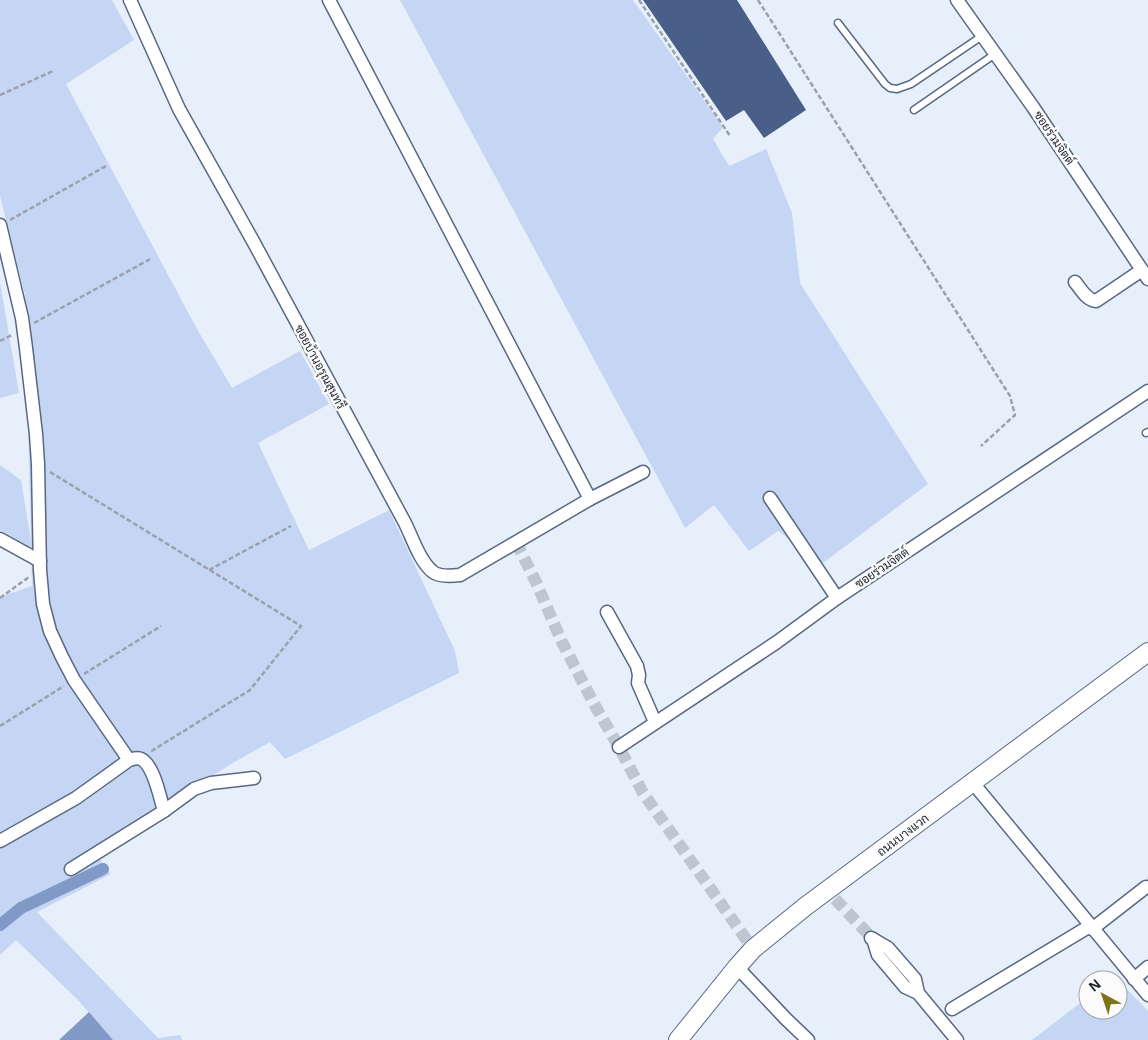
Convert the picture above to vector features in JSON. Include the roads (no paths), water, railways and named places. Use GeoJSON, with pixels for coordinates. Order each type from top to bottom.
{"type":"FeatureCollection","features":[{"type":"Feature","properties":{"kind":"main road","name":"ถนนบางแวก"},"geometry":{"type":"LineString","coordinates":[[678,1040],[753,949],[806,906],[831,895],[973,783],[1148,652]]}},
{"type":"Feature","properties":{"kind":"street","name":"ซอยบ้านอรุณสุนทรี"},"geometry":{"type":"LineString","coordinates":[[130,0],[179,109],[253,241],[423,561],[434,573],[449,576],[460,575],[590,499],[644,472]]}},
{"type":"Feature","properties":{"kind":"street"},"geometry":{"type":"LineString","coordinates":[[329,0],[590,499]]}},
{"type":"Feature","properties":{"kind":"street","name":"ซอยร่วมจิตต์"},"geometry":{"type":"LineString","coordinates":[[957,0],[1033,107],[1145,274]]}},
{"type":"Feature","properties":{"kind":"street"},"geometry":{"type":"LineString","coordinates":[[0,225],[23,329],[36,434],[40,565],[43,604],[50,631],[76,682],[134,759],[146,762],[152,771],[164,811]]}},
{"type":"Feature","properties":{"kind":"street"},"geometry":{"type":"LineString","coordinates":[[1075,282],[1087,297],[1096,302],[1145,274]]}},
{"type":"Feature","properties":{"kind":"street","name":"ซอยร่วมจิตต์"},"geometry":{"type":"LineString","coordinates":[[619,747],[777,642],[837,598],[1148,391]]}},
{"type":"Feature","properties":{"kind":"street"},"geometry":{"type":"LineString","coordinates":[[770,498],[837,598]]}},
{"type":"Feature","properties":{"kind":"street"},"geometry":{"type":"LineString","coordinates":[[0,539],[40,565]]}},
{"type":"Feature","properties":{"kind":"street"},"geometry":{"type":"LineString","coordinates":[[607,612],[637,666],[638,683],[655,722]]}},
{"type":"Feature","properties":{"kind":"street"},"geometry":{"type":"LineString","coordinates":[[0,841],[76,798],[134,759]]}},
{"type":"Feature","properties":{"kind":"street"},"geometry":{"type":"LineString","coordinates":[[71,869],[164,811],[194,789],[211,783],[254,778]]}},
{"type":"Feature","properties":{"kind":"street"},"geometry":{"type":"LineString","coordinates":[[973,783],[1148,995]]}},
{"type":"Feature","properties":{"kind":"street"},"geometry":{"type":"LineString","coordinates":[[952,1009],[1091,928],[1146,887]]}},
{"type":"Feature","properties":{"kind":"street"},"geometry":{"type":"LineString","coordinates":[[872,938],[878,955],[905,987],[918,993],[956,1040]]}},
{"type":"Feature","properties":{"kind":"street"},"geometry":{"type":"LineString","coordinates":[[737,967],[808,1040]]}},
{"type":"Feature","properties":{"kind":"street"},"geometry":{"type":"LineString","coordinates":[[1134,979],[1148,967]]}},
{"type":"Feature","properties":{"kind":"lane"},"geometry":{"type":"LineString","coordinates":[[838,23],[885,84],[890,88],[897,89],[912,84],[982,36]]}},
{"type":"Feature","properties":{"kind":"lane"},"geometry":{"type":"LineString","coordinates":[[914,110],[995,54]]}},
{"type":"Feature","properties":{"kind":"waterway"},"geometry":{"type":"LineString","coordinates":[[0,925],[21,908],[103,869]]}},
{"type":"Feature","properties":{"kind":"tunnel"},"geometry":{"type":"LineString","coordinates":[[516,542],[562,642],[643,793],[753,949]]}},
{"type":"Feature","properties":{"kind":"tunnel"},"geometry":{"type":"LineString","coordinates":[[835,899],[871,937]]}}]}
